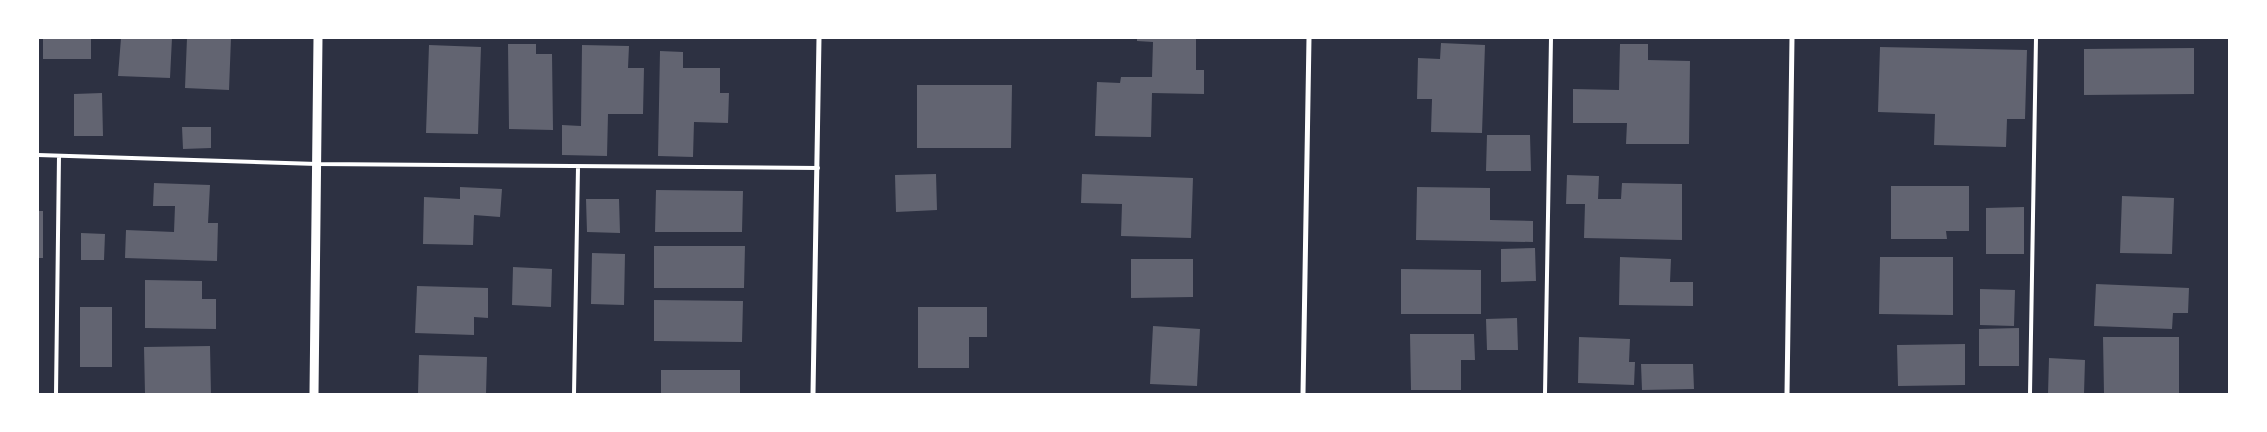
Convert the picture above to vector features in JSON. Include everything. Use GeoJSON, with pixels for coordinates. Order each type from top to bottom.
{"type":"FeatureCollection","features":[{"type":"Feature","properties":{"kind":"street"},"geometry":{"type":"LineString","coordinates":[[314,394],[318,38]]}},
{"type":"Feature","properties":{"kind":"street"},"geometry":{"type":"LineString","coordinates":[[814,394],[819,38]]}},
{"type":"Feature","properties":{"kind":"street"},"geometry":{"type":"LineString","coordinates":[[1303,394],[1309,38]]}},
{"type":"Feature","properties":{"kind":"street"},"geometry":{"type":"LineString","coordinates":[[1787,394],[1792,38]]}},
{"type":"Feature","properties":{"kind":"lane"},"geometry":{"type":"LineString","coordinates":[[1545,394],[1551,38]]}},
{"type":"Feature","properties":{"kind":"lane"},"geometry":{"type":"LineString","coordinates":[[2030,394],[2036,38]]}},
{"type":"Feature","properties":{"kind":"lane"},"geometry":{"type":"LineString","coordinates":[[38,155],[317,164],[818,168]]}},
{"type":"Feature","properties":{"kind":"lane"},"geometry":{"type":"LineString","coordinates":[[56,394],[59,156]]}},
{"type":"Feature","properties":{"kind":"lane"},"geometry":{"type":"LineString","coordinates":[[574,394],[578,167]]}},
{"type":"Feature","properties":{"kind":"building"},"geometry":{"type":"Polygon","coordinates":[[[43,38],[91,38],[91,59],[43,59],[43,38]]]}},
{"type":"Feature","properties":{"kind":"building"},"geometry":{"type":"Polygon","coordinates":[[[121,38],[172,38],[170,78],[118,76],[121,38]]]}},
{"type":"Feature","properties":{"kind":"building"},"geometry":{"type":"Polygon","coordinates":[[[187,38],[231,38],[229,90],[185,88],[187,38]]]}},
{"type":"Feature","properties":{"kind":"building"},"geometry":{"type":"Polygon","coordinates":[[[1137,38],[1196,38],[1196,70],[1204,70],[1204,94],[1152,93],[1151,137],[1095,136],[1097,82],[1120,83],[1121,77],[1152,77],[1153,42],[1137,41],[1137,38]]]}},
{"type":"Feature","properties":{"kind":"building"},"geometry":{"type":"Polygon","coordinates":[[[1441,43],[1485,45],[1482,133],[1431,132],[1432,99],[1417,99],[1418,58],[1440,59],[1441,43]]]}},
{"type":"Feature","properties":{"kind":"building"},"geometry":{"type":"Polygon","coordinates":[[[508,44],[536,44],[536,54],[552,54],[553,130],[509,129],[508,44]]]}},
{"type":"Feature","properties":{"kind":"building"},"geometry":{"type":"Polygon","coordinates":[[[1620,44],[1648,44],[1648,60],[1690,61],[1689,144],[1626,144],[1627,123],[1573,123],[1573,89],[1619,90],[1620,44]]]}},
{"type":"Feature","properties":{"kind":"building"},"geometry":{"type":"Polygon","coordinates":[[[429,45],[481,47],[478,134],[426,133],[429,45]]]}},
{"type":"Feature","properties":{"kind":"building"},"geometry":{"type":"Polygon","coordinates":[[[582,45],[629,46],[628,68],[644,68],[643,114],[608,114],[607,156],[562,155],[562,125],[581,126],[582,45]]]}},
{"type":"Feature","properties":{"kind":"building"},"geometry":{"type":"Polygon","coordinates":[[[1880,47],[2027,50],[2025,119],[2007,119],[2006,147],[1934,145],[1935,114],[1878,112],[1880,47]]]}},
{"type":"Feature","properties":{"kind":"building"},"geometry":{"type":"Polygon","coordinates":[[[2194,48],[2194,94],[2084,95],[2084,49],[2194,48]]]}},
{"type":"Feature","properties":{"kind":"building"},"geometry":{"type":"Polygon","coordinates":[[[660,51],[683,52],[683,68],[720,68],[720,93],[729,93],[728,123],[694,122],[693,157],[658,156],[660,51]]]}},
{"type":"Feature","properties":{"kind":"building"},"geometry":{"type":"Polygon","coordinates":[[[917,85],[1012,85],[1011,148],[917,148],[917,85]]]}},
{"type":"Feature","properties":{"kind":"building"},"geometry":{"type":"Polygon","coordinates":[[[102,93],[103,136],[74,136],[74,94],[102,93]]]}},
{"type":"Feature","properties":{"kind":"building"},"geometry":{"type":"Polygon","coordinates":[[[182,127],[211,127],[211,148],[183,149],[182,127]]]}},
{"type":"Feature","properties":{"kind":"building"},"geometry":{"type":"Polygon","coordinates":[[[1487,135],[1530,135],[1531,171],[1486,171],[1487,135]]]}},
{"type":"Feature","properties":{"kind":"building"},"geometry":{"type":"Polygon","coordinates":[[[936,174],[937,210],[896,212],[895,175],[936,174]]]}},
{"type":"Feature","properties":{"kind":"building"},"geometry":{"type":"Polygon","coordinates":[[[1082,174],[1193,178],[1191,238],[1121,236],[1122,204],[1081,203],[1082,174]]]}},
{"type":"Feature","properties":{"kind":"building"},"geometry":{"type":"Polygon","coordinates":[[[1567,175],[1599,176],[1598,199],[1621,199],[1622,183],[1682,184],[1682,240],[1584,238],[1585,204],[1566,204],[1567,175]]]}},
{"type":"Feature","properties":{"kind":"building"},"geometry":{"type":"Polygon","coordinates":[[[154,183],[210,185],[208,223],[218,223],[217,261],[125,258],[126,230],[174,232],[175,206],[153,206],[154,183]]]}},
{"type":"Feature","properties":{"kind":"building"},"geometry":{"type":"Polygon","coordinates":[[[1891,186],[1969,186],[1969,231],[1946,231],[1947,239],[1891,239],[1891,186]]]}},
{"type":"Feature","properties":{"kind":"building"},"geometry":{"type":"Polygon","coordinates":[[[460,187],[502,189],[500,217],[474,215],[473,245],[423,244],[424,197],[460,199],[460,187]]]}},
{"type":"Feature","properties":{"kind":"building"},"geometry":{"type":"Polygon","coordinates":[[[1417,187],[1490,188],[1490,220],[1533,221],[1533,242],[1416,240],[1417,187]]]}},
{"type":"Feature","properties":{"kind":"building"},"geometry":{"type":"Polygon","coordinates":[[[656,190],[743,191],[742,232],[655,232],[656,190]]]}},
{"type":"Feature","properties":{"kind":"building"},"geometry":{"type":"Polygon","coordinates":[[[2122,196],[2174,198],[2172,254],[2120,253],[2122,196]]]}},
{"type":"Feature","properties":{"kind":"building"},"geometry":{"type":"Polygon","coordinates":[[[586,199],[619,199],[620,233],[587,232],[586,199]]]}},
{"type":"Feature","properties":{"kind":"building"},"geometry":{"type":"Polygon","coordinates":[[[2024,207],[2024,254],[1986,254],[1986,208],[2024,207]]]}},
{"type":"Feature","properties":{"kind":"building"},"geometry":{"type":"Polygon","coordinates":[[[38,211],[43,211],[43,258],[38,258],[38,211]]]}},
{"type":"Feature","properties":{"kind":"building"},"geometry":{"type":"Polygon","coordinates":[[[81,233],[105,234],[104,260],[81,260],[81,233]]]}},
{"type":"Feature","properties":{"kind":"building"},"geometry":{"type":"Polygon","coordinates":[[[654,246],[745,246],[744,288],[654,288],[654,246]]]}},
{"type":"Feature","properties":{"kind":"building"},"geometry":{"type":"Polygon","coordinates":[[[1535,248],[1536,281],[1501,282],[1501,249],[1535,248]]]}},
{"type":"Feature","properties":{"kind":"building"},"geometry":{"type":"Polygon","coordinates":[[[592,253],[625,254],[624,305],[591,304],[592,253]]]}},
{"type":"Feature","properties":{"kind":"building"},"geometry":{"type":"Polygon","coordinates":[[[1620,257],[1671,259],[1670,282],[1693,282],[1693,306],[1619,305],[1620,257]]]}},
{"type":"Feature","properties":{"kind":"building"},"geometry":{"type":"Polygon","coordinates":[[[1880,257],[1953,257],[1953,315],[1879,314],[1880,257]]]}},
{"type":"Feature","properties":{"kind":"building"},"geometry":{"type":"Polygon","coordinates":[[[1131,259],[1193,259],[1193,297],[1131,298],[1131,259]]]}},
{"type":"Feature","properties":{"kind":"building"},"geometry":{"type":"Polygon","coordinates":[[[513,267],[552,269],[551,307],[512,305],[513,267]]]}},
{"type":"Feature","properties":{"kind":"building"},"geometry":{"type":"Polygon","coordinates":[[[1401,269],[1481,270],[1481,314],[1401,314],[1401,269]]]}},
{"type":"Feature","properties":{"kind":"building"},"geometry":{"type":"Polygon","coordinates":[[[145,280],[202,281],[202,299],[216,299],[216,329],[145,328],[145,280]]]}},
{"type":"Feature","properties":{"kind":"building"},"geometry":{"type":"Polygon","coordinates":[[[2096,284],[2189,288],[2188,313],[2173,313],[2172,329],[2094,326],[2096,284]]]}},
{"type":"Feature","properties":{"kind":"building"},"geometry":{"type":"Polygon","coordinates":[[[417,286],[488,288],[488,318],[474,317],[474,335],[415,333],[417,286]]]}},
{"type":"Feature","properties":{"kind":"building"},"geometry":{"type":"Polygon","coordinates":[[[1980,289],[2015,290],[2014,326],[1980,325],[1980,289]]]}},
{"type":"Feature","properties":{"kind":"building"},"geometry":{"type":"Polygon","coordinates":[[[654,300],[743,301],[742,342],[654,341],[654,300]]]}},
{"type":"Feature","properties":{"kind":"building"},"geometry":{"type":"Polygon","coordinates":[[[80,307],[112,307],[112,367],[80,367],[80,307]]]}},
{"type":"Feature","properties":{"kind":"building"},"geometry":{"type":"Polygon","coordinates":[[[918,307],[987,307],[987,337],[969,337],[969,368],[918,368],[918,307]]]}},
{"type":"Feature","properties":{"kind":"building"},"geometry":{"type":"Polygon","coordinates":[[[1517,318],[1518,350],[1487,350],[1486,319],[1517,318]]]}},
{"type":"Feature","properties":{"kind":"building"},"geometry":{"type":"Polygon","coordinates":[[[1153,326],[1200,329],[1197,386],[1150,384],[1153,326]]]}},
{"type":"Feature","properties":{"kind":"building"},"geometry":{"type":"Polygon","coordinates":[[[2019,328],[2019,366],[1979,366],[1979,329],[2019,328]]]}},
{"type":"Feature","properties":{"kind":"building"},"geometry":{"type":"Polygon","coordinates":[[[1410,334],[1474,334],[1475,360],[1461,360],[1461,390],[1411,390],[1410,334]]]}},
{"type":"Feature","properties":{"kind":"building"},"geometry":{"type":"Polygon","coordinates":[[[1579,337],[1630,339],[1629,362],[1635,362],[1634,385],[1578,383],[1579,337]]]}},
{"type":"Feature","properties":{"kind":"building"},"geometry":{"type":"Polygon","coordinates":[[[2103,337],[2179,337],[2179,394],[2104,394],[2103,337]]]}},
{"type":"Feature","properties":{"kind":"building"},"geometry":{"type":"Polygon","coordinates":[[[1965,344],[1965,385],[1898,386],[1897,345],[1965,344]]]}},
{"type":"Feature","properties":{"kind":"building"},"geometry":{"type":"Polygon","coordinates":[[[210,346],[211,394],[145,394],[144,347],[210,346]]]}},
{"type":"Feature","properties":{"kind":"building"},"geometry":{"type":"Polygon","coordinates":[[[419,355],[487,357],[486,394],[418,394],[419,355]]]}},
{"type":"Feature","properties":{"kind":"building"},"geometry":{"type":"Polygon","coordinates":[[[2049,358],[2085,360],[2084,394],[2048,394],[2049,358]]]}},
{"type":"Feature","properties":{"kind":"building"},"geometry":{"type":"Polygon","coordinates":[[[1641,364],[1693,364],[1694,389],[1642,390],[1641,364]]]}},
{"type":"Feature","properties":{"kind":"building"},"geometry":{"type":"Polygon","coordinates":[[[661,370],[740,370],[740,394],[661,394],[661,370]]]}}]}
